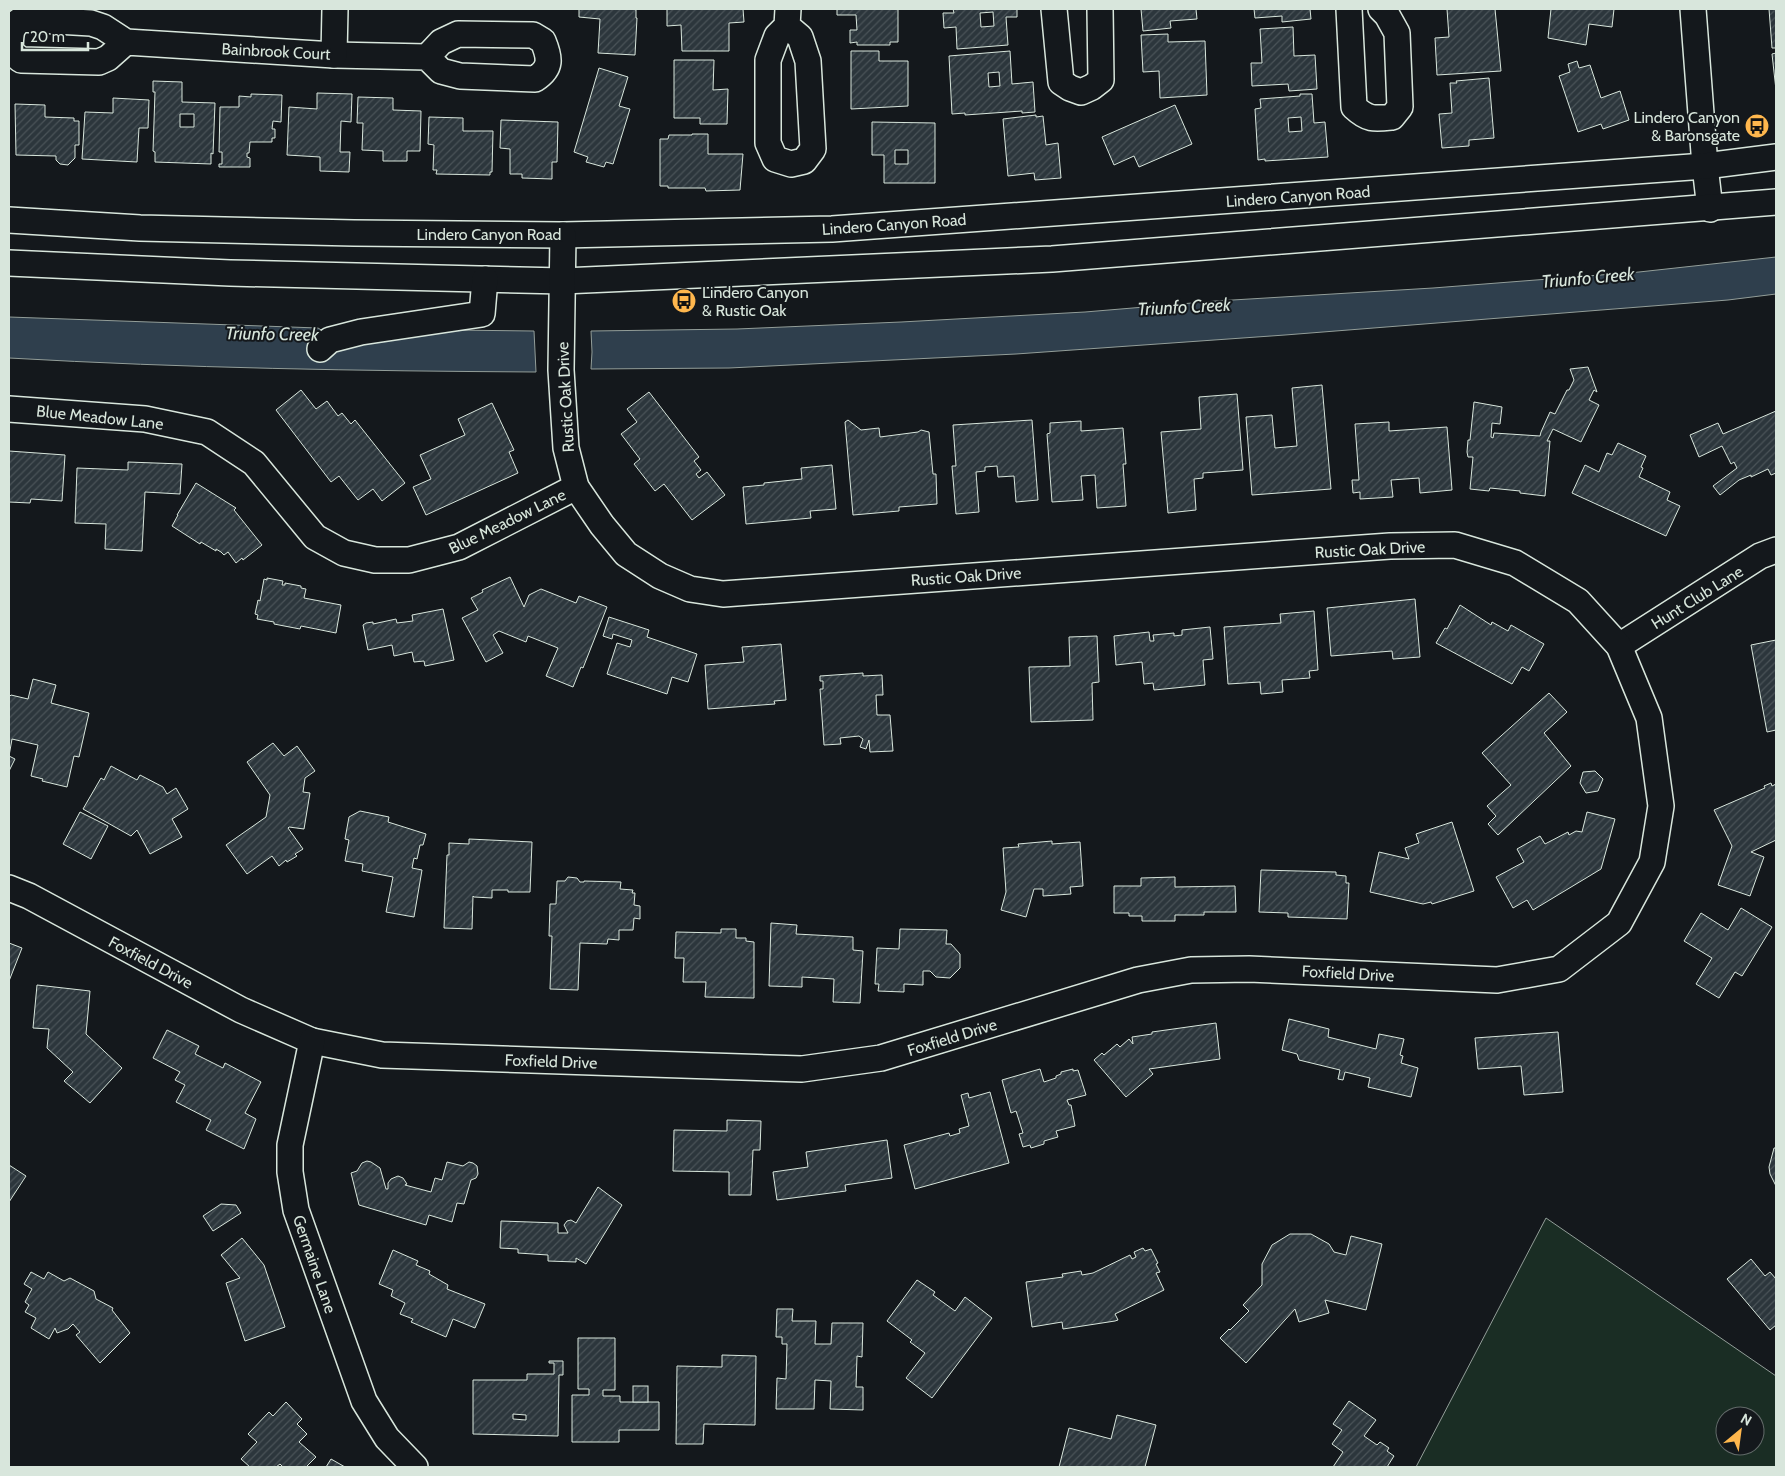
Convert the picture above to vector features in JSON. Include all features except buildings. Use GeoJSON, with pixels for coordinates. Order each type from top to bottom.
{"type":"FeatureCollection","features":[{"type":"Feature","properties":{"kind":"street"},"geometry":{"type":"LineString","coordinates":[[334,54],[335,9]]}},
{"type":"Feature","properties":{"kind":"street"},"geometry":{"type":"LineString","coordinates":[[1054,9],[1062,82],[1070,88],[1081,92],[1101,80],[1100,9]]}},
{"type":"Feature","properties":{"kind":"street"},"geometry":{"type":"LineString","coordinates":[[1349,9],[1354,107],[1365,117],[1379,119],[1392,117],[1400,107],[1397,33],[1387,14],[1381,9]]}},
{"type":"Feature","properties":{"kind":"street"},"geometry":{"type":"LineString","coordinates":[[1693,9],[1710,209]]}},
{"type":"Feature","properties":{"kind":"street"},"geometry":{"type":"LineString","coordinates":[[787,17],[800,38],[808,61],[813,149],[804,161],[791,164],[774,159],[768,143],[768,60],[787,17]]}},
{"type":"Feature","properties":{"kind":"street","name":"Bainbrook Court"},"geometry":{"type":"LineString","coordinates":[[126,42],[334,54],[427,57]]}},
{"type":"Feature","properties":{"kind":"street","name":"Lindero Canyon Road"},"geometry":{"type":"LineString","coordinates":[[9,220],[140,228],[354,233],[563,235],[832,228],[1705,166],[1776,158]]}},
{"type":"Feature","properties":{"kind":"street"},"geometry":{"type":"LineString","coordinates":[[9,263],[230,273],[563,281],[1052,259],[1710,209],[1776,202]]}},
{"type":"Feature","properties":{"kind":"street","name":"Rustic Oak Drive"},"geometry":{"type":"LineString","coordinates":[[563,235],[561,370],[566,448],[576,487],[602,525],[626,554],[660,576],[690,589],[724,594],[1390,546],[1455,544],[1515,563],[1578,601],[1619,646]]}},
{"type":"Feature","properties":{"kind":"street"},"geometry":{"type":"LineString","coordinates":[[320,349],[330,340],[362,332],[482,314],[485,279]]}},
{"type":"Feature","properties":{"kind":"street","name":"Blue Meadow Lane"},"geometry":{"type":"LineString","coordinates":[[9,409],[145,418],[207,432],[254,464],[314,537],[344,553],[375,560],[409,560],[459,547],[576,487]]}},
{"type":"Feature","properties":{"kind":"street","name":"Hunt Club Lane"},"geometry":{"type":"LineString","coordinates":[[1619,646],[1760,556],[1776,550]]}},
{"type":"Feature","properties":{"kind":"street","name":"Foxfield Drive"},"geometry":{"type":"LineString","coordinates":[[9,888],[29,896],[241,1010],[312,1041],[382,1055],[802,1069],[881,1058],[1138,980],[1191,970],[1248,969],[1497,980],[1560,969],[1619,923],[1652,862],[1661,806],[1649,718],[1619,646]]}},
{"type":"Feature","properties":{"kind":"street","name":"Germaine Lane"},"geometry":{"type":"LineString","coordinates":[[312,1041],[290,1145],[290,1172],[296,1210],[364,1401],[387,1438],[415,1467]]}},
{"type":"Feature","properties":{"kind":"green space"},"geometry":{"type":"Polygon","coordinates":[[[1546,1218],[1776,1376],[1776,1467],[1416,1467],[1546,1218]]]}},
{"type":"Feature","properties":{"kind":"water","name":"Triunfo Creek"},"geometry":{"type":"Polygon","coordinates":[[[1776,257],[1776,294],[1728,300],[1016,354],[729,368],[591,369],[591,331],[737,329],[1085,312],[1216,301],[1433,288],[1639,272],[1776,257]]]}},
{"type":"Feature","properties":{"kind":"water","name":"Triunfo Creek"},"geometry":{"type":"Polygon","coordinates":[[[9,317],[318,328],[328,334],[451,330],[534,331],[536,372],[272,368],[9,358],[9,317]]]}},
{"type":"Feature","properties":{"kind":"place","name":"Lindero Canyon & Baronsgate"},"geometry":{"type":"Point","coordinates":[1757,126]}},
{"type":"Feature","properties":{"kind":"place","name":"Lindero Canyon & Rustic Oak"},"geometry":{"type":"Point","coordinates":[684,301]}}]}
